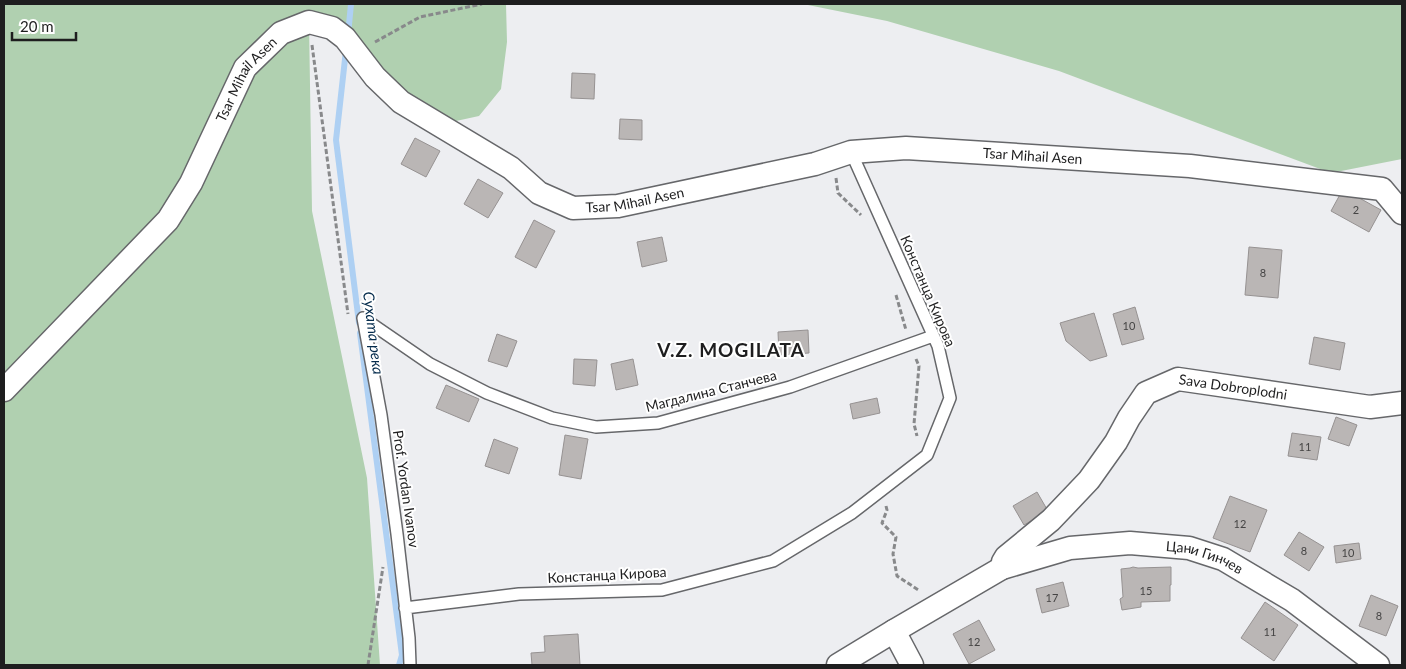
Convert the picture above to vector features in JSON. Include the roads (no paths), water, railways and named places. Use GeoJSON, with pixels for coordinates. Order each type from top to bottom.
{"type":"FeatureCollection","features":[{"type":"Feature","properties":{"kind":"street","name":"Tsar Mihail Asen"},"geometry":{"type":"LineString","coordinates":[[4,390],[168,220],[190,184],[245,68],[280,33],[309,22],[332,28],[351,46],[375,77],[401,102],[512,168],[539,193],[573,208],[618,206],[815,164],[842,155],[906,148],[1190,166],[1382,188],[1402,213]]}},
{"type":"Feature","properties":{"kind":"street","name":"Sava Dobroplodni"},"geometry":{"type":"LineString","coordinates":[[1002,568],[1006,557],[1051,520],[1089,480],[1116,442],[1146,393],[1178,379],[1370,407],[1402,403]]}},
{"type":"Feature","properties":{"kind":"street","name":"Цани Гинчев"},"geometry":{"type":"LineString","coordinates":[[1002,568],[1070,548],[1130,543],[1189,548],[1223,559],[1292,600],[1378,665]]}},
{"type":"Feature","properties":{"kind":"street"},"geometry":{"type":"LineString","coordinates":[[838,665],[1002,568]]}},
{"type":"Feature","properties":{"kind":"street"},"geometry":{"type":"LineString","coordinates":[[894,631],[912,665]]}},
{"type":"Feature","properties":{"kind":"lane","name":"Констанца Кирова"},"geometry":{"type":"LineString","coordinates":[[406,608],[520,594],[662,590],[773,561],[852,513],[927,455],[950,398],[938,346],[842,155]]}},
{"type":"Feature","properties":{"kind":"lane","name":"Магдалина Станчева"},"geometry":{"type":"LineString","coordinates":[[363,318],[430,364],[488,393],[552,418],[596,427],[658,423],[790,387],[933,336]]}},
{"type":"Feature","properties":{"kind":"lane","name":"Prof. Yordan Ivanov"},"geometry":{"type":"LineString","coordinates":[[363,318],[381,415],[398,534],[410,665]]}},
{"type":"Feature","properties":{"kind":"waterway","name":"Сухата река"},"geometry":{"type":"LineString","coordinates":[[348,35],[351,4]]}},
{"type":"Feature","properties":{"kind":"waterway","name":"Сухата река"},"geometry":{"type":"LineString","coordinates":[[346,50],[336,140],[359,323]]}},
{"type":"Feature","properties":{"kind":"waterway","name":"Сухата река"},"geometry":{"type":"LineString","coordinates":[[360,333],[402,655],[399,665]]}},
{"type":"Feature","properties":{"kind":"district","name":"V.Z. MOGILATA"},"geometry":{"type":"Point","coordinates":[731,350]}}]}
